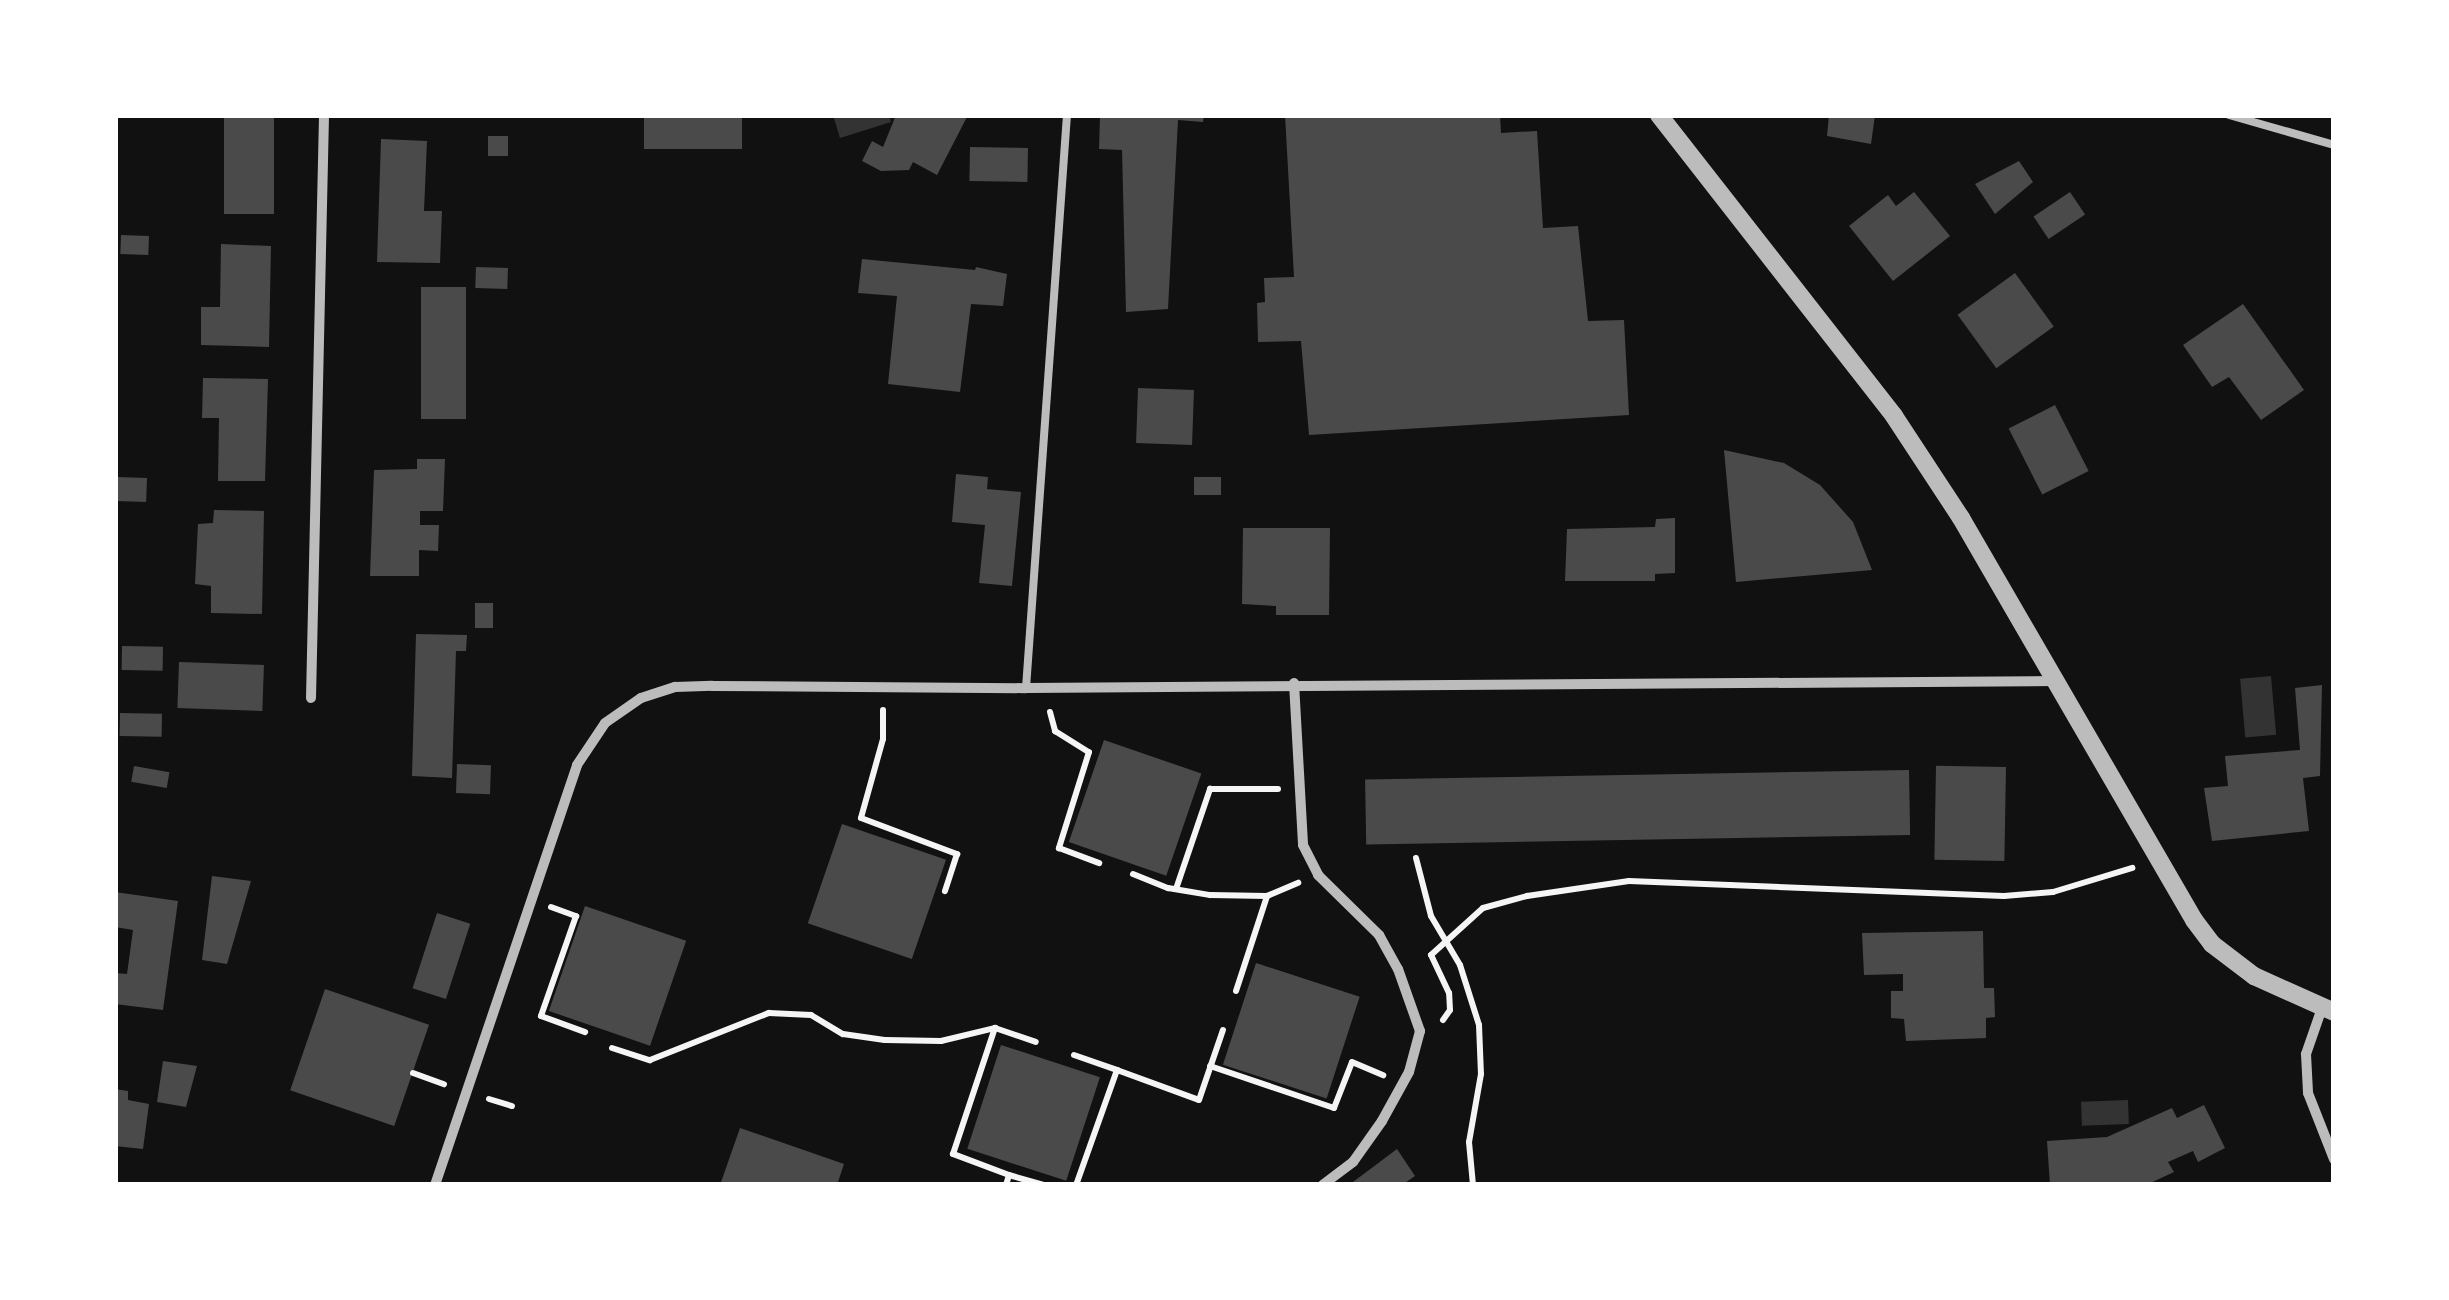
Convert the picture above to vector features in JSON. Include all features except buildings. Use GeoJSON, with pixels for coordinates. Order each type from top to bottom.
{"type":"FeatureCollection","features":[{"type":"Feature","properties":{"kind":"street"},"geometry":{"type":"LineString","coordinates":[[312,698],[324,115]]}},
{"type":"Feature","properties":{"kind":"street"},"geometry":{"type":"LineString","coordinates":[[1659,115],[1894,416],[1961,518],[2158,859],[2212,944],[2254,976],[2328,1010],[2306,1054],[2308,1093],[2334,1159]]}},
{"type":"Feature","properties":{"kind":"street"},"geometry":{"type":"LineString","coordinates":[[435,1185],[577,765],[604,724],[641,698],[676,687],[2056,680]]}},
{"type":"Feature","properties":{"kind":"street"},"geometry":{"type":"LineString","coordinates":[[1294,683],[1303,846],[1318,875],[1379,935],[1398,969],[1420,1030],[1402,1083],[1353,1162],[1323,1185]]}},
{"type":"Feature","properties":{"kind":"lane"},"geometry":{"type":"LineString","coordinates":[[1026,688],[1068,115]]}},
{"type":"Feature","properties":{"kind":"lane"},"geometry":{"type":"LineString","coordinates":[[2229,115],[2334,146]]}},
{"type":"Feature","properties":{"kind":"path"},"geometry":{"type":"LineString","coordinates":[[884,688],[883,739],[861,818],[958,854],[945,892]]}},
{"type":"Feature","properties":{"kind":"path"},"geometry":{"type":"LineString","coordinates":[[1048,688],[1056,732],[1089,752],[1059,848],[1100,863]]}},
{"type":"Feature","properties":{"kind":"path"},"geometry":{"type":"LineString","coordinates":[[1176,889],[1210,789],[1300,788]]}},
{"type":"Feature","properties":{"kind":"path"},"geometry":{"type":"LineString","coordinates":[[1416,858],[1423,893],[1460,965],[1479,1025],[1481,1074],[1469,1142],[1473,1185]]}},
{"type":"Feature","properties":{"kind":"path"},"geometry":{"type":"LineString","coordinates":[[1420,1030],[1438,1026],[1450,1010],[1450,993],[1431,954],[1483,908],[1629,881],[2004,896],[2053,892],[2158,859]]}},
{"type":"Feature","properties":{"kind":"path"},"geometry":{"type":"LineString","coordinates":[[1132,874],[1176,889],[1268,896],[1318,875]]}},
{"type":"Feature","properties":{"kind":"path"},"geometry":{"type":"LineString","coordinates":[[1236,991],[1268,896]]}},
{"type":"Feature","properties":{"kind":"path"},"geometry":{"type":"LineString","coordinates":[[532,900],[576,916],[540,1016],[584,1032]]}},
{"type":"Feature","properties":{"kind":"path"},"geometry":{"type":"LineString","coordinates":[[612,1048],[650,1060],[768,1012],[810,1015],[843,1034],[886,1040],[941,1041],[995,1028],[1036,1042]]}},
{"type":"Feature","properties":{"kind":"path"},"geometry":{"type":"LineString","coordinates":[[995,1028],[953,1154],[1043,1185]]}},
{"type":"Feature","properties":{"kind":"path"},"geometry":{"type":"LineString","coordinates":[[1074,1054],[1198,1100],[1222,1030]]}},
{"type":"Feature","properties":{"kind":"path"},"geometry":{"type":"LineString","coordinates":[[1210,1066],[1334,1108],[1352,1062],[1402,1083]]}},
{"type":"Feature","properties":{"kind":"path"},"geometry":{"type":"LineString","coordinates":[[1076,1185],[1117,1070]]}},
{"type":"Feature","properties":{"kind":"path"},"geometry":{"type":"LineString","coordinates":[[1006,1185],[1009,1175]]}},
{"type":"Feature","properties":{"kind":"shaded area"},"geometry":{"type":"Polygon","coordinates":[[[833,115],[889,115],[891,122],[840,138],[833,115]]]}},
{"type":"Feature","properties":{"kind":"shaded area"},"geometry":{"type":"Polygon","coordinates":[[[2271,676],[2276,735],[2245,737],[2240,679],[2271,676]]]}},
{"type":"Feature","properties":{"kind":"shaded area"},"geometry":{"type":"Polygon","coordinates":[[[2128,1100],[2129,1124],[2082,1126],[2081,1102],[2128,1100]]]}}]}
